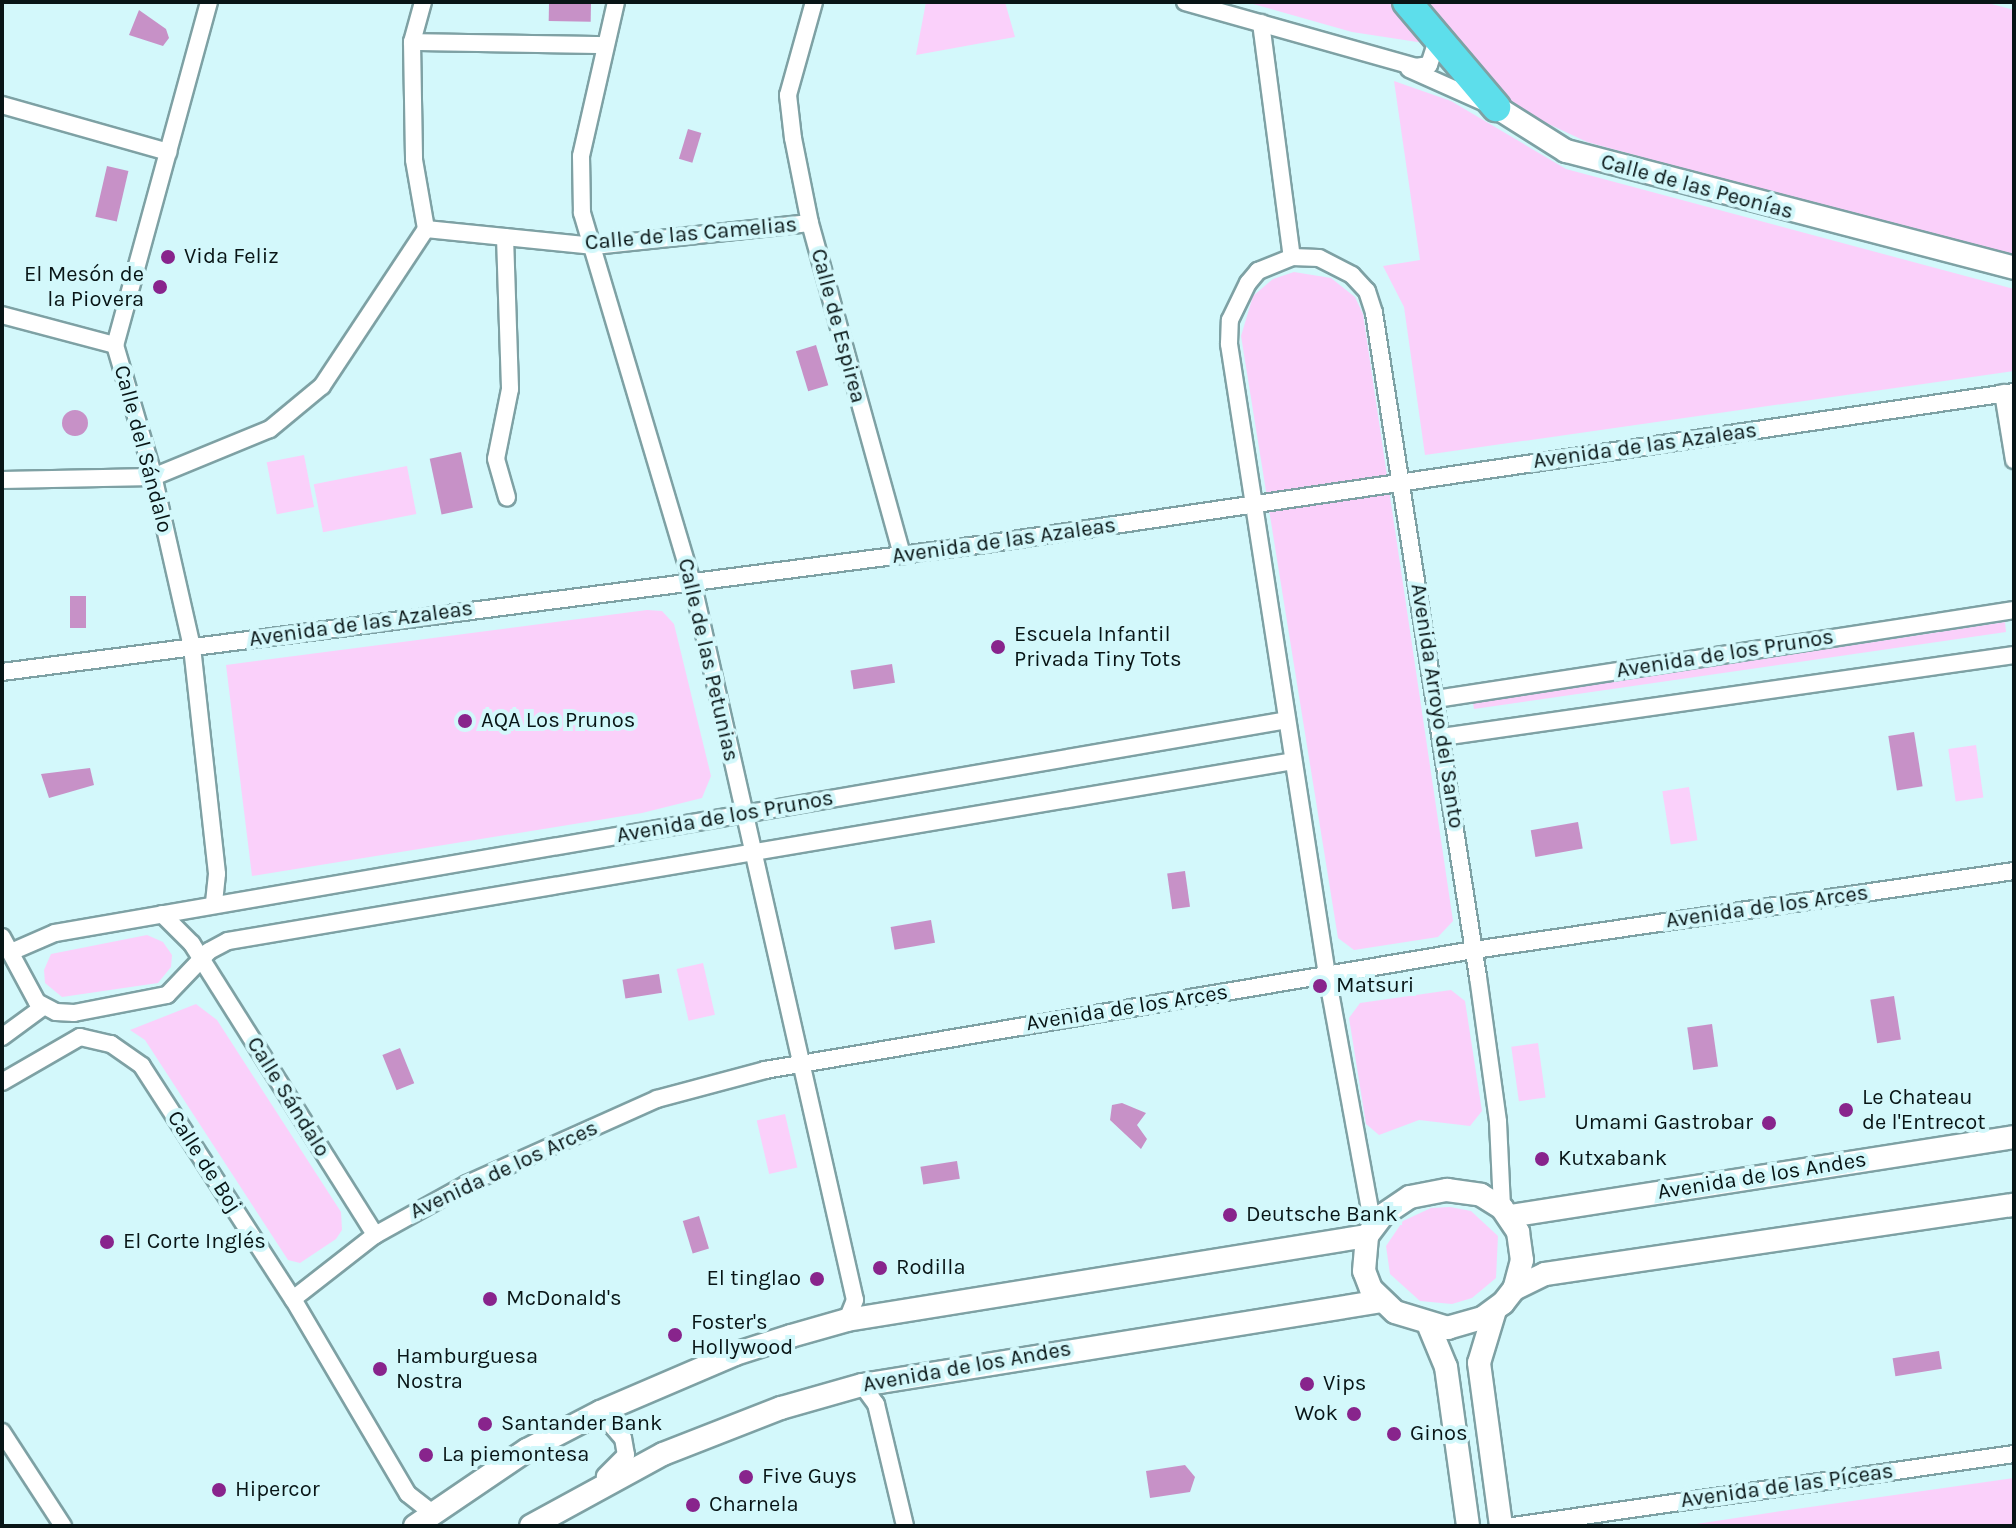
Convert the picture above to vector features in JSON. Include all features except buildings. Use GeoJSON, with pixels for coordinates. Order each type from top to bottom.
{"type":"FeatureCollection","features":[{"type":"Feature","properties":{"kind":"highway"},"geometry":{"type":"LineString","coordinates":[[1407,2],[1496,107]]}},
{"type":"Feature","properties":{"kind":"main road","name":"Calle de las Peonías"},"geometry":{"type":"LineString","coordinates":[[1496,107],[1566,151],[2014,268]]}},
{"type":"Feature","properties":{"kind":"main road","name":"Avenida de los Andes"},"geometry":{"type":"LineString","coordinates":[[1506,1212],[2014,1137]]}},
{"type":"Feature","properties":{"kind":"main road"},"geometry":{"type":"LineString","coordinates":[[423,1519],[527,1450],[600,1412],[735,1354],[847,1320],[1370,1231],[1396,1205],[1421,1193],[1466,1191],[1506,1212],[1521,1252],[1514,1289]]}},
{"type":"Feature","properties":{"kind":"main road"},"geometry":{"type":"LineString","coordinates":[[1501,1526],[1479,1363],[1485,1331],[1495,1310],[1514,1289],[1545,1274],[2014,1205]]}},
{"type":"Feature","properties":{"kind":"main road"},"geometry":{"type":"LineString","coordinates":[[1370,1231],[1364,1271],[1382,1301],[1429,1326],[1463,1325],[1495,1310]]}},
{"type":"Feature","properties":{"kind":"main road","name":"Avenida de los Andes"},"geometry":{"type":"LineString","coordinates":[[531,1526],[572,1500],[707,1436],[862,1385],[1382,1301]]}},
{"type":"Feature","properties":{"kind":"main road"},"geometry":{"type":"LineString","coordinates":[[1429,1326],[1446,1367],[1468,1526]]}},
{"type":"Feature","properties":{"kind":"street","name":"Calle del Sándalo"},"geometry":{"type":"LineString","coordinates":[[209,2],[115,345],[153,477],[192,647],[218,889],[214,904]]}},
{"type":"Feature","properties":{"kind":"street"},"geometry":{"type":"LineString","coordinates":[[2,480],[153,477],[270,429],[322,386],[426,229],[414,160],[412,42],[423,2]]}},
{"type":"Feature","properties":{"kind":"street","name":"Calle de las Petunias"},"geometry":{"type":"LineString","coordinates":[[616,2],[581,156],[582,213],[692,581],[751,853],[855,1300],[847,1320]]}},
{"type":"Feature","properties":{"kind":"street","name":"Calle de Espirea"},"geometry":{"type":"LineString","coordinates":[[814,2],[788,95],[810,223],[902,555]]}},
{"type":"Feature","properties":{"kind":"street","name":"Calle de las Peonías"},"geometry":{"type":"LineString","coordinates":[[1185,2],[1397,63],[1496,107]]}},
{"type":"Feature","properties":{"kind":"street"},"geometry":{"type":"LineString","coordinates":[[1261,23],[1292,257],[1258,271],[1239,296],[1230,320],[1229,344],[1370,1231]]}},
{"type":"Feature","properties":{"kind":"street","name":"Calle de las Peonías"},"geometry":{"type":"LineString","coordinates":[[1397,63],[1429,65],[1437,41]]}},
{"type":"Feature","properties":{"kind":"street"},"geometry":{"type":"LineString","coordinates":[[412,42],[604,45]]}},
{"type":"Feature","properties":{"kind":"street"},"geometry":{"type":"LineString","coordinates":[[2,105],[168,152]]}},
{"type":"Feature","properties":{"kind":"street","name":"Calle de las Camelias"},"geometry":{"type":"LineString","coordinates":[[426,229],[594,246],[810,223]]}},
{"type":"Feature","properties":{"kind":"street"},"geometry":{"type":"LineString","coordinates":[[505,237],[510,389],[496,459],[507,497]]}},
{"type":"Feature","properties":{"kind":"street","name":"Avenida Arroyo del Santo"},"geometry":{"type":"LineString","coordinates":[[1292,257],[1336,264],[1367,291],[1402,481],[1442,737],[1498,1122],[1506,1212]]}},
{"type":"Feature","properties":{"kind":"street"},"geometry":{"type":"LineString","coordinates":[[2,315],[115,345]]}},
{"type":"Feature","properties":{"kind":"street"},"geometry":{"type":"LineString","coordinates":[[2009,392],[2014,460]]}},
{"type":"Feature","properties":{"kind":"street","name":"Avenida de las Azaleas"},"geometry":{"type":"LineString","coordinates":[[2,672],[1254,506],[1402,481],[2009,392]]}},
{"type":"Feature","properties":{"kind":"street","name":"Avenida de los Prunos"},"geometry":{"type":"LineString","coordinates":[[1436,699],[2014,610]]}},
{"type":"Feature","properties":{"kind":"street","name":"Avenida de los Prunos"},"geometry":{"type":"LineString","coordinates":[[1442,737],[2014,655]]}},
{"type":"Feature","properties":{"kind":"street","name":"Avenida de los Prunos"},"geometry":{"type":"LineString","coordinates":[[11,952],[55,933],[214,904],[1287,720]]}},
{"type":"Feature","properties":{"kind":"street","name":"Avenida de los Prunos"},"geometry":{"type":"LineString","coordinates":[[43,1007],[74,1013],[167,995],[201,959],[228,941],[1293,761]]}},
{"type":"Feature","properties":{"kind":"street","name":"Avenida de los Arces"},"geometry":{"type":"LineString","coordinates":[[293,1299],[375,1235],[467,1184],[657,1099],[799,1063],[1474,950],[2014,871]]}},
{"type":"Feature","properties":{"kind":"street"},"geometry":{"type":"LineString","coordinates":[[162,914],[180,928],[201,959]]}},
{"type":"Feature","properties":{"kind":"street"},"geometry":{"type":"LineString","coordinates":[[2,937],[43,1007],[2,1037]]}},
{"type":"Feature","properties":{"kind":"street","name":"Calle Sándalo"},"geometry":{"type":"LineString","coordinates":[[201,959],[375,1235]]}},
{"type":"Feature","properties":{"kind":"street","name":"Calle de Boj"},"geometry":{"type":"LineString","coordinates":[[2,1082],[80,1037],[130,1055],[293,1299],[423,1519]]}},
{"type":"Feature","properties":{"kind":"street"},"geometry":{"type":"LineString","coordinates":[[862,1385],[876,1404],[905,1526]]}},
{"type":"Feature","properties":{"kind":"street","name":"Avenida de los Andes"},"geometry":{"type":"LineString","coordinates":[[572,1500],[619,1466],[626,1455],[623,1438],[600,1412]]}},
{"type":"Feature","properties":{"kind":"street"},"geometry":{"type":"LineString","coordinates":[[2,1432],[63,1526]]}},
{"type":"Feature","properties":{"kind":"street","name":"Avenida de las Píceas"},"geometry":{"type":"LineString","coordinates":[[1513,1526],[2014,1454]]}},
{"type":"Feature","properties":{"kind":"shaded area"},"geometry":{"type":"Polygon","coordinates":[[[926,2],[1005,2],[1015,37],[916,55],[926,2]]]}},
{"type":"Feature","properties":{"kind":"shaded area"},"geometry":{"type":"Polygon","coordinates":[[[1246,2],[1984,2],[2014,10],[2014,259],[1587,142],[1521,111],[1424,43],[1352,32],[1246,2]]]}},
{"type":"Feature","properties":{"kind":"shaded area"},"geometry":{"type":"Polygon","coordinates":[[[549,3],[591,4],[591,22],[549,21],[549,3]]]}},
{"type":"Feature","properties":{"kind":"shaded area"},"geometry":{"type":"Polygon","coordinates":[[[139,10],[166,29],[169,38],[163,46],[129,35],[139,10]]]}},
{"type":"Feature","properties":{"kind":"shaded area"},"geometry":{"type":"Polygon","coordinates":[[[1394,81],[1451,101],[1566,169],[2014,289],[2014,371],[1425,455],[1404,307],[1383,266],[1420,260],[1394,81]]]}},
{"type":"Feature","properties":{"kind":"shaded area"},"geometry":{"type":"Polygon","coordinates":[[[688,129],[701,133],[692,163],[679,159],[688,129]]]}},
{"type":"Feature","properties":{"kind":"shaded area"},"geometry":{"type":"Polygon","coordinates":[[[107,166],[128,171],[117,222],[95,217],[107,166]]]}},
{"type":"Feature","properties":{"kind":"shaded area"},"geometry":{"type":"Polygon","coordinates":[[[1294,272],[1331,278],[1355,297],[1363,314],[1453,921],[1438,937],[1354,950],[1338,938],[1241,336],[1253,296],[1273,279],[1294,272]]]}},
{"type":"Feature","properties":{"kind":"shaded area"},"geometry":{"type":"Polygon","coordinates":[[[816,345],[828,385],[808,391],[796,351],[816,345]]]}},
{"type":"Feature","properties":{"kind":"shaded area"},"geometry":{"type":"Polygon","coordinates":[[[75,410],[84,414],[88,423],[84,432],[75,436],[66,432],[62,423],[66,414],[75,410]]]}},
{"type":"Feature","properties":{"kind":"shaded area"},"geometry":{"type":"Polygon","coordinates":[[[461,452],[473,508],[442,514],[430,459],[461,452]]]}},
{"type":"Feature","properties":{"kind":"shaded area"},"geometry":{"type":"Polygon","coordinates":[[[304,455],[314,507],[277,514],[267,462],[304,455]]]}},
{"type":"Feature","properties":{"kind":"shaded area"},"geometry":{"type":"Polygon","coordinates":[[[407,466],[416,514],[323,532],[314,484],[407,466]]]}},
{"type":"Feature","properties":{"kind":"shaded area"},"geometry":{"type":"Polygon","coordinates":[[[70,596],[86,596],[86,628],[70,628],[70,596]]]}},
{"type":"Feature","properties":{"kind":"shaded area","name":"AQA Los Prunos"},"geometry":{"type":"Polygon","coordinates":[[[647,610],[662,611],[674,624],[711,776],[702,798],[642,813],[252,876],[226,665],[647,610]]]}},
{"type":"Feature","properties":{"kind":"shaded area"},"geometry":{"type":"Polygon","coordinates":[[[2005,622],[2006,632],[1474,709],[1473,703],[2005,622]]]}},
{"type":"Feature","properties":{"kind":"shaded area"},"geometry":{"type":"Polygon","coordinates":[[[892,664],[895,683],[853,689],[851,671],[892,664]]]}},
{"type":"Feature","properties":{"kind":"shaded area"},"geometry":{"type":"Polygon","coordinates":[[[1914,732],[1923,786],[1897,790],[1888,736],[1914,732]]]}},
{"type":"Feature","properties":{"kind":"shaded area"},"geometry":{"type":"Polygon","coordinates":[[[1976,745],[1983,797],[1956,801],[1948,749],[1976,745]]]}},
{"type":"Feature","properties":{"kind":"shaded area"},"geometry":{"type":"Polygon","coordinates":[[[90,768],[94,785],[49,798],[41,774],[90,768]]]}},
{"type":"Feature","properties":{"kind":"shaded area"},"geometry":{"type":"Polygon","coordinates":[[[1689,787],[1697,840],[1671,845],[1662,791],[1689,787]]]}},
{"type":"Feature","properties":{"kind":"shaded area"},"geometry":{"type":"Polygon","coordinates":[[[1578,822],[1583,849],[1535,857],[1531,830],[1578,822]]]}},
{"type":"Feature","properties":{"kind":"shaded area"},"geometry":{"type":"Polygon","coordinates":[[[1185,871],[1190,907],[1172,909],[1167,874],[1185,871]]]}},
{"type":"Feature","properties":{"kind":"shaded area"},"geometry":{"type":"Polygon","coordinates":[[[931,920],[935,943],[895,950],[891,927],[931,920]]]}},
{"type":"Feature","properties":{"kind":"shaded area"},"geometry":{"type":"Polygon","coordinates":[[[147,935],[163,942],[172,955],[171,967],[158,983],[62,997],[45,983],[44,970],[51,954],[147,935]]]}},
{"type":"Feature","properties":{"kind":"shaded area"},"geometry":{"type":"Polygon","coordinates":[[[703,963],[715,1015],[689,1021],[677,969],[703,963]]]}},
{"type":"Feature","properties":{"kind":"shaded area"},"geometry":{"type":"Polygon","coordinates":[[[659,974],[662,993],[625,999],[622,980],[659,974]]]}},
{"type":"Feature","properties":{"kind":"shaded area"},"geometry":{"type":"Polygon","coordinates":[[[1451,990],[1465,1001],[1482,1111],[1470,1126],[1419,1120],[1379,1135],[1366,1124],[1349,1018],[1360,1003],[1451,990]]]}},
{"type":"Feature","properties":{"kind":"shaded area"},"geometry":{"type":"Polygon","coordinates":[[[1894,996],[1901,1039],[1877,1043],[1870,1000],[1894,996]]]}},
{"type":"Feature","properties":{"kind":"shaded area"},"geometry":{"type":"Polygon","coordinates":[[[196,1004],[217,1020],[341,1212],[342,1230],[336,1239],[300,1263],[288,1260],[145,1040],[130,1030],[196,1004]]]}},
{"type":"Feature","properties":{"kind":"shaded area"},"geometry":{"type":"Polygon","coordinates":[[[1712,1024],[1718,1067],[1693,1070],[1687,1027],[1712,1024]]]}},
{"type":"Feature","properties":{"kind":"shaded area"},"geometry":{"type":"Polygon","coordinates":[[[1538,1043],[1546,1097],[1519,1101],[1511,1047],[1538,1043]]]}},
{"type":"Feature","properties":{"kind":"shaded area"},"geometry":{"type":"Polygon","coordinates":[[[400,1048],[414,1083],[397,1090],[382,1055],[400,1048]]]}},
{"type":"Feature","properties":{"kind":"shaded area"},"geometry":{"type":"Polygon","coordinates":[[[1122,1103],[1146,1113],[1137,1125],[1147,1139],[1141,1149],[1110,1120],[1112,1105],[1122,1103]]]}},
{"type":"Feature","properties":{"kind":"shaded area"},"geometry":{"type":"Polygon","coordinates":[[[785,1114],[797,1168],[769,1174],[757,1121],[785,1114]]]}},
{"type":"Feature","properties":{"kind":"shaded area"},"geometry":{"type":"Polygon","coordinates":[[[957,1161],[960,1179],[923,1185],[920,1167],[957,1161]]]}},
{"type":"Feature","properties":{"kind":"shaded area"},"geometry":{"type":"Polygon","coordinates":[[[1450,1207],[1471,1211],[1498,1236],[1496,1278],[1472,1298],[1452,1304],[1420,1301],[1390,1274],[1386,1246],[1403,1221],[1431,1208],[1450,1207]]]}},
{"type":"Feature","properties":{"kind":"shaded area"},"geometry":{"type":"Polygon","coordinates":[[[699,1216],[709,1249],[693,1253],[683,1221],[699,1216]]]}},
{"type":"Feature","properties":{"kind":"shaded area"},"geometry":{"type":"Polygon","coordinates":[[[1939,1351],[1942,1369],[1895,1376],[1893,1358],[1939,1351]]]}},
{"type":"Feature","properties":{"kind":"shaded area"},"geometry":{"type":"Polygon","coordinates":[[[1185,1465],[1195,1477],[1190,1492],[1150,1498],[1146,1471],[1185,1465]]]}},
{"type":"Feature","properties":{"kind":"shaded area"},"geometry":{"type":"Polygon","coordinates":[[[2014,1478],[2014,1526],[1683,1526],[1782,1511],[2014,1478]]]}},
{"type":"Feature","properties":{"kind":"place","name":"Vida Feliz"},"geometry":{"type":"Point","coordinates":[168,257]}},
{"type":"Feature","properties":{"kind":"place","name":"El Mesón de la Piovera"},"geometry":{"type":"Point","coordinates":[160,287]}},
{"type":"Feature","properties":{"kind":"place","name":"Escuela Infantil Privada Tiny Tots"},"geometry":{"type":"Point","coordinates":[998,647]}},
{"type":"Feature","properties":{"kind":"place","name":"AQA Los Prunos"},"geometry":{"type":"Point","coordinates":[465,721]}},
{"type":"Feature","properties":{"kind":"place","name":"Matsuri"},"geometry":{"type":"Point","coordinates":[1320,986]}},
{"type":"Feature","properties":{"kind":"place","name":"Le Chateau de l'Entrecot"},"geometry":{"type":"Point","coordinates":[1846,1110]}},
{"type":"Feature","properties":{"kind":"place","name":"Umami Gastrobar"},"geometry":{"type":"Point","coordinates":[1769,1123]}},
{"type":"Feature","properties":{"kind":"place","name":"Kutxabank"},"geometry":{"type":"Point","coordinates":[1542,1159]}},
{"type":"Feature","properties":{"kind":"place","name":"Deutsche Bank"},"geometry":{"type":"Point","coordinates":[1230,1215]}},
{"type":"Feature","properties":{"kind":"place","name":"El Corte Inglés"},"geometry":{"type":"Point","coordinates":[107,1242]}},
{"type":"Feature","properties":{"kind":"place","name":"Rodilla"},"geometry":{"type":"Point","coordinates":[880,1268]}},
{"type":"Feature","properties":{"kind":"place","name":"El tinglao"},"geometry":{"type":"Point","coordinates":[817,1279]}},
{"type":"Feature","properties":{"kind":"place","name":"McDonald's"},"geometry":{"type":"Point","coordinates":[490,1299]}},
{"type":"Feature","properties":{"kind":"place","name":"Foster's Hollywood"},"geometry":{"type":"Point","coordinates":[675,1335]}},
{"type":"Feature","properties":{"kind":"place","name":"Hamburguesa Nostra"},"geometry":{"type":"Point","coordinates":[380,1369]}},
{"type":"Feature","properties":{"kind":"place","name":"Vips"},"geometry":{"type":"Point","coordinates":[1307,1384]}},
{"type":"Feature","properties":{"kind":"place","name":"Wok"},"geometry":{"type":"Point","coordinates":[1354,1414]}},
{"type":"Feature","properties":{"kind":"place","name":"Santander Bank"},"geometry":{"type":"Point","coordinates":[485,1424]}},
{"type":"Feature","properties":{"kind":"place","name":"Ginos"},"geometry":{"type":"Point","coordinates":[1394,1434]}},
{"type":"Feature","properties":{"kind":"place","name":"La piemontesa"},"geometry":{"type":"Point","coordinates":[426,1455]}},
{"type":"Feature","properties":{"kind":"place","name":"Five Guys"},"geometry":{"type":"Point","coordinates":[746,1477]}},
{"type":"Feature","properties":{"kind":"place","name":"Hipercor"},"geometry":{"type":"Point","coordinates":[219,1490]}},
{"type":"Feature","properties":{"kind":"place","name":"Charnela"},"geometry":{"type":"Point","coordinates":[693,1505]}}]}
